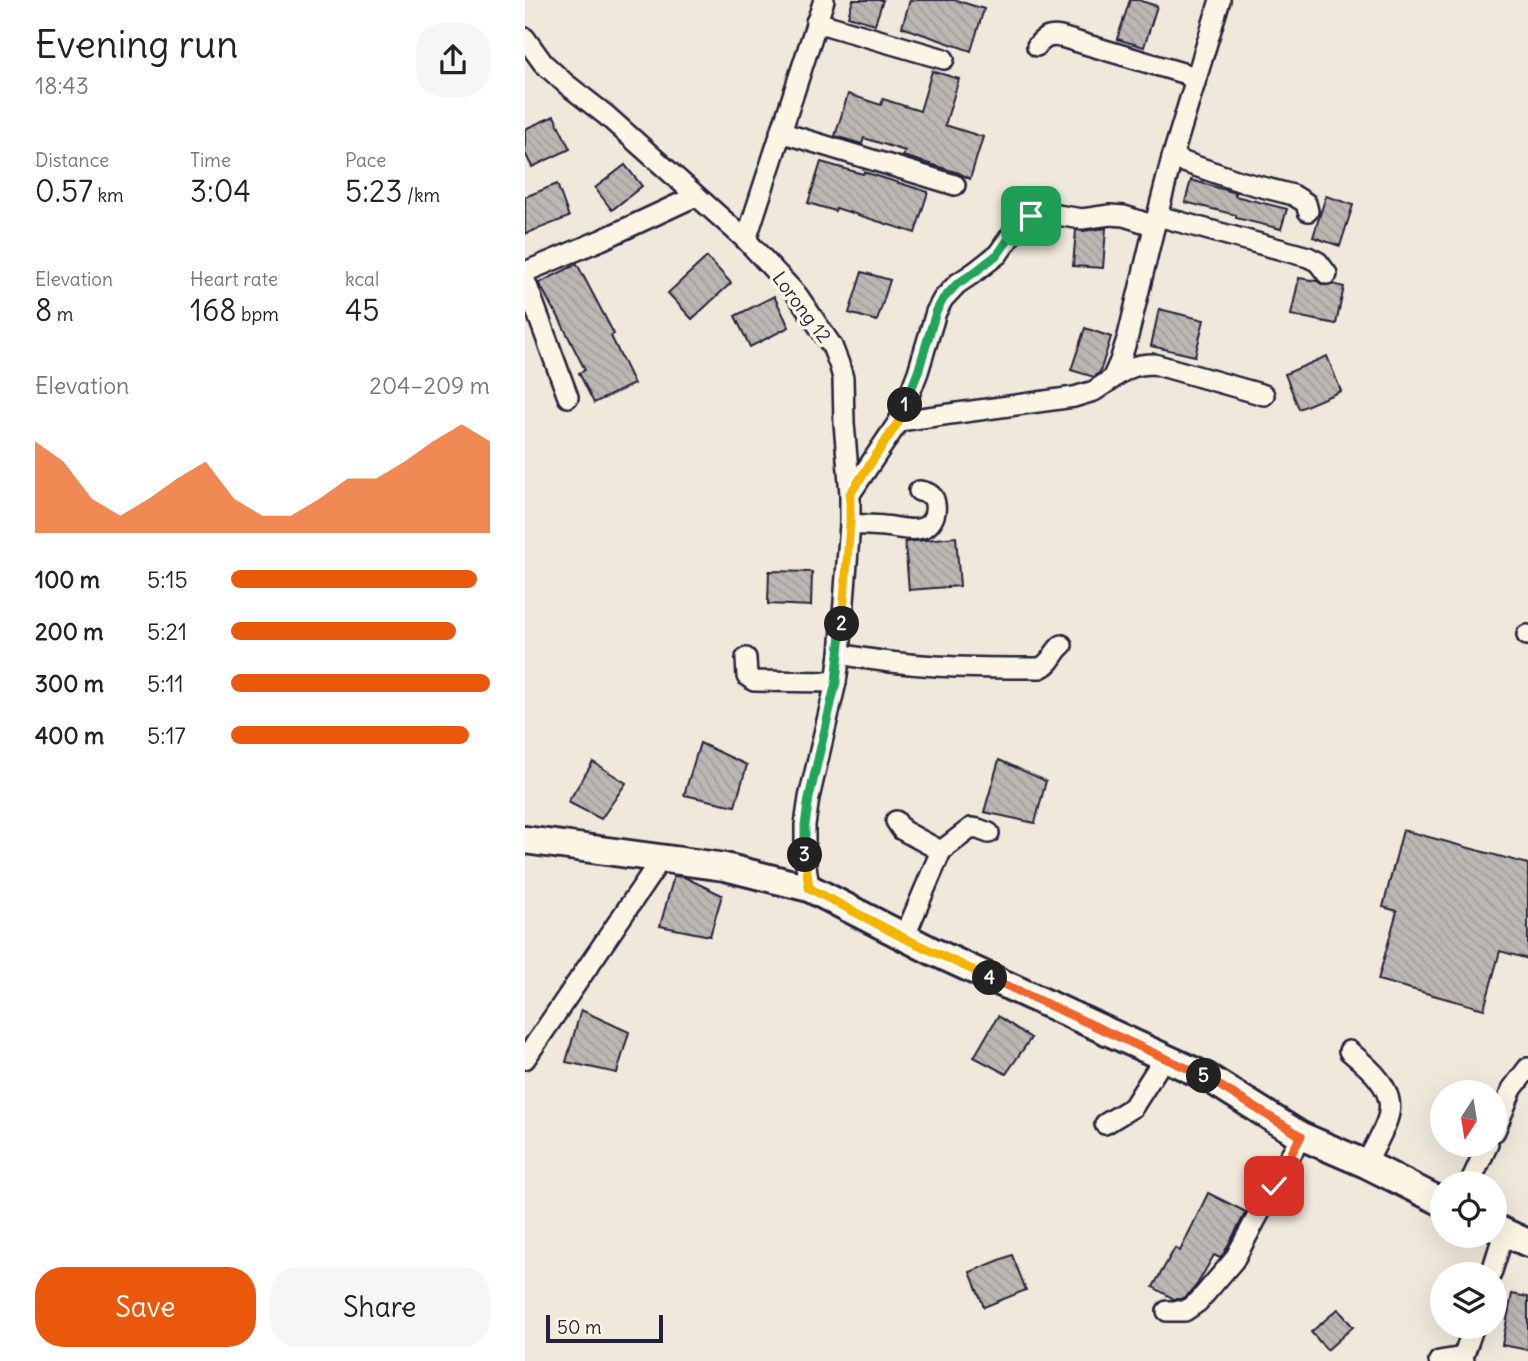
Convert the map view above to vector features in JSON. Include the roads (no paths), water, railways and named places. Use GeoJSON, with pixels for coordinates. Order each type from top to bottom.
{"type":"FeatureCollection","features":[{"type":"Feature","properties":{"kind":"main road"},"geometry":{"type":"LineString","coordinates":[[525,840],[725,867],[809,888],[904,938],[1207,1077],[1301,1136],[1430,1196]]}},
{"type":"Feature","properties":{"kind":"street"},"geometry":{"type":"LineString","coordinates":[[746,240],[824,0]]}},
{"type":"Feature","properties":{"kind":"street"},"geometry":{"type":"LineString","coordinates":[[1112,379],[1128,336],[1172,158],[1220,0]]}},
{"type":"Feature","properties":{"kind":"street"},"geometry":{"type":"LineString","coordinates":[[816,22],[944,59]]}},
{"type":"Feature","properties":{"kind":"street"},"geometry":{"type":"LineString","coordinates":[[1037,46],[1047,37],[1061,37],[1186,74],[1195,82]]}},
{"type":"Feature","properties":{"kind":"street","name":"Lorong 12"},"geometry":{"type":"LineString","coordinates":[[525,38],[543,62],[566,84],[746,240],[798,296],[832,346],[843,378],[850,524],[836,682],[805,825],[809,888]]}},
{"type":"Feature","properties":{"kind":"street"},"geometry":{"type":"LineString","coordinates":[[780,132],[955,185]]}},
{"type":"Feature","properties":{"kind":"street"},"geometry":{"type":"LineString","coordinates":[[1172,158],[1239,181],[1293,195],[1306,203],[1308,211]]}},
{"type":"Feature","properties":{"kind":"street"},"geometry":{"type":"LineString","coordinates":[[525,272],[697,196]]}},
{"type":"Feature","properties":{"kind":"street"},"geometry":{"type":"LineString","coordinates":[[850,494],[899,421],[918,372],[936,312],[943,299],[957,284],[998,254],[1017,227],[1031,216],[1051,214],[1082,219],[1110,215],[1146,223],[1156,222],[1308,257],[1318,262],[1327,274]]}},
{"type":"Feature","properties":{"kind":"street"},"geometry":{"type":"LineString","coordinates":[[525,280],[568,397]]}},
{"type":"Feature","properties":{"kind":"street"},"geometry":{"type":"LineString","coordinates":[[899,421],[1074,397],[1094,391],[1126,369],[1141,364],[1154,364],[1264,395]]}},
{"type":"Feature","properties":{"kind":"street"},"geometry":{"type":"LineString","coordinates":[[850,524],[912,529],[928,526],[936,506],[927,492],[919,491]]}},
{"type":"Feature","properties":{"kind":"street"},"geometry":{"type":"LineString","coordinates":[[840,654],[939,668],[1040,668],[1049,663],[1062,645]]}},
{"type":"Feature","properties":{"kind":"street"},"geometry":{"type":"LineString","coordinates":[[746,658],[747,676],[754,681],[836,682]]}},
{"type":"Feature","properties":{"kind":"street"},"geometry":{"type":"LineString","coordinates":[[896,821],[902,830],[941,851]]}},
{"type":"Feature","properties":{"kind":"street"},"geometry":{"type":"LineString","coordinates":[[904,938],[941,851],[971,828],[989,833]]}},
{"type":"Feature","properties":{"kind":"street"},"geometry":{"type":"LineString","coordinates":[[525,1059],[663,859]]}},
{"type":"Feature","properties":{"kind":"street"},"geometry":{"type":"LineString","coordinates":[[1349,1051],[1369,1067],[1382,1084],[1390,1101],[1389,1115],[1366,1164]]}},
{"type":"Feature","properties":{"kind":"street"},"geometry":{"type":"LineString","coordinates":[[1105,1124],[1133,1107],[1164,1058]]}},
{"type":"Feature","properties":{"kind":"street"},"geometry":{"type":"LineString","coordinates":[[1507,1101],[1512,1089],[1528,1068]]}},
{"type":"Feature","properties":{"kind":"street"},"geometry":{"type":"LineString","coordinates":[[1167,1311],[1185,1311],[1198,1302],[1234,1260],[1301,1136]]}},
{"type":"Feature","properties":{"kind":"street"},"geometry":{"type":"LineString","coordinates":[[1497,1262],[1509,1235]]}},
{"type":"Feature","properties":{"kind":"street"},"geometry":{"type":"LineString","coordinates":[[1439,1361],[1464,1359],[1469,1339]]}}]}
